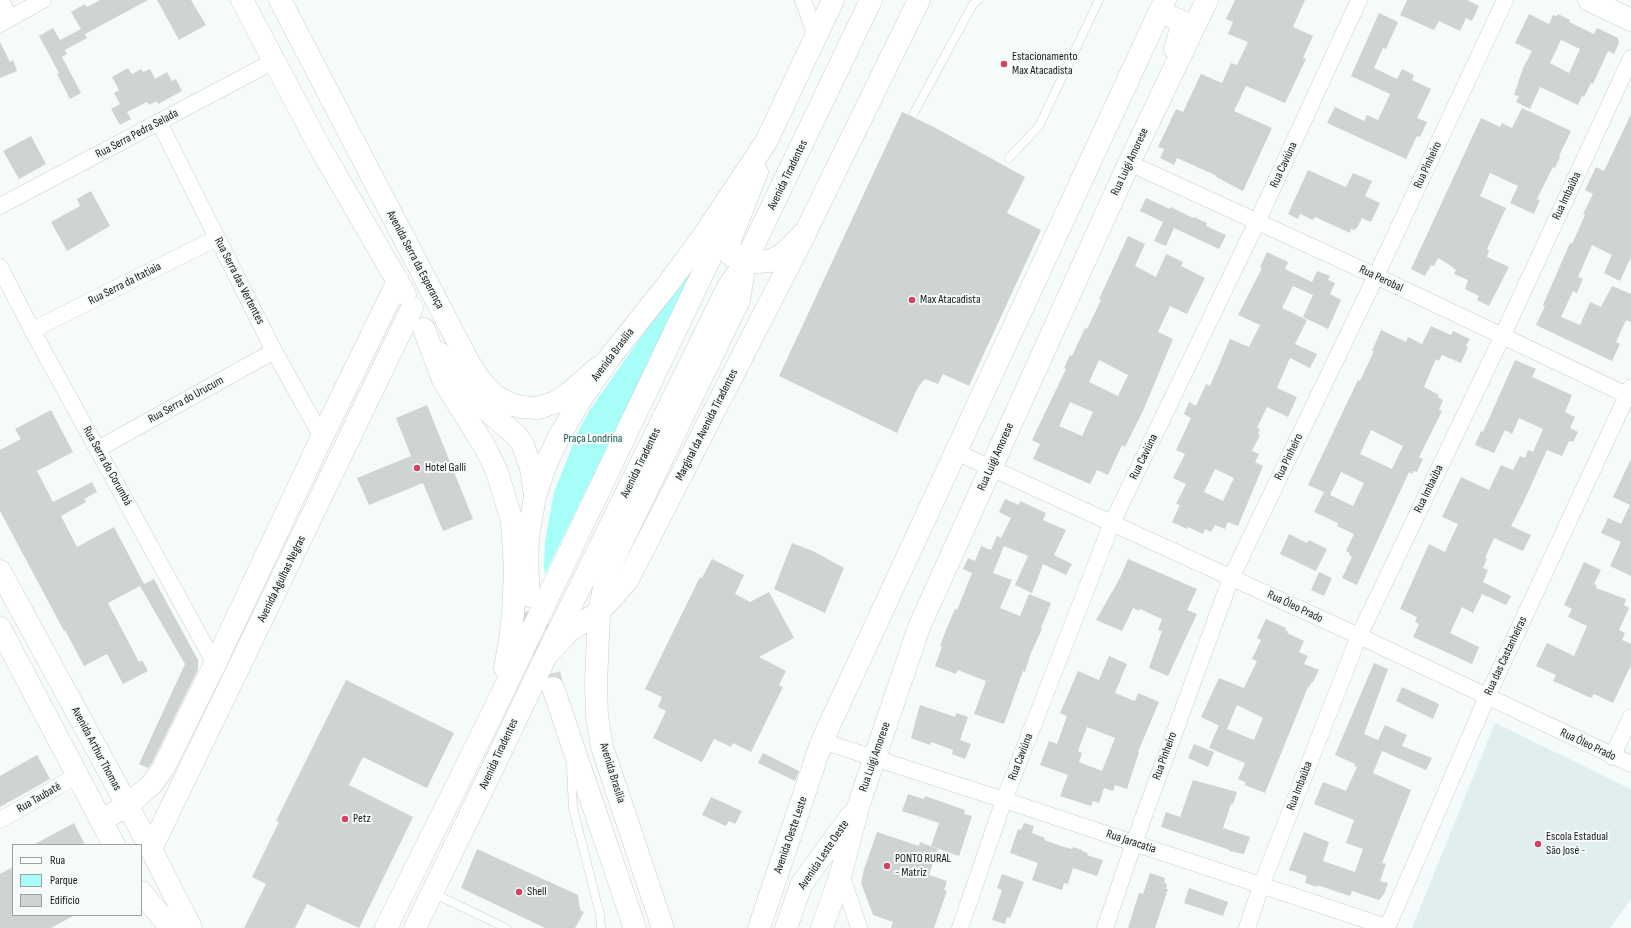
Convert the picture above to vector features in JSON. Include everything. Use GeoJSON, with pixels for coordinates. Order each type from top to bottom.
{"type":"FeatureCollection","features":[{"type":"Feature","properties":{"kind":"main road","name":"Avenida Serra da Esperança"},"geometry":{"type":"LineString","coordinates":[[242,0],[318,144],[398,281],[424,329],[454,377],[476,401],[516,435],[523,444],[531,468],[535,496]]}},
{"type":"Feature","properties":{"kind":"main road","name":"Avenida Serra da Esperança"},"geometry":{"type":"LineString","coordinates":[[280,0],[469,363],[481,381],[494,395],[510,404],[522,407],[538,408],[556,402],[568,394],[610,357]]}},
{"type":"Feature","properties":{"kind":"main road","name":"Avenida Tiradentes"},"geometry":{"type":"LineString","coordinates":[[386,928],[497,703],[833,0]]}},
{"type":"Feature","properties":{"kind":"main road","name":"Avenida Tiradentes"},"geometry":{"type":"LineString","coordinates":[[414,928],[728,287],[745,263],[871,0]]}},
{"type":"Feature","properties":{"kind":"main road","name":"Rua Luigi Amorese"},"geometry":{"type":"LineString","coordinates":[[822,928],[841,874],[858,806],[919,627],[1129,163],[1207,0]]}},
{"type":"Feature","properties":{"kind":"main road"},"geometry":{"type":"LineString","coordinates":[[1589,0],[1631,20]]}},
{"type":"Feature","properties":{"kind":"main road","name":"Marginal da Avenida Tiradentes"},"geometry":{"type":"LineString","coordinates":[[546,656],[569,631],[600,612],[627,581],[920,4]]}},
{"type":"Feature","properties":{"kind":"main road"},"geometry":{"type":"LineString","coordinates":[[822,741],[1163,6],[1183,22],[1158,103]]}},
{"type":"Feature","properties":{"kind":"main road","name":"Avenida Brasília"},"geometry":{"type":"LineString","coordinates":[[530,596],[527,554],[535,496],[546,464],[560,435],[581,398],[610,357],[698,244],[766,142]]}},
{"type":"Feature","properties":{"kind":"main road"},"geometry":{"type":"LineString","coordinates":[[766,142],[763,158],[730,240],[731,255],[745,263],[770,260],[783,254],[806,231]]}},
{"type":"Feature","properties":{"kind":"main road","name":"Avenida Brasília"},"geometry":{"type":"LineString","coordinates":[[663,928],[602,748],[597,716],[596,684],[600,612],[604,588],[614,558],[739,300],[745,263]]}},
{"type":"Feature","properties":{"kind":"main road","name":"Avenida Agulhas Negras"},"geometry":{"type":"LineString","coordinates":[[100,820],[127,806],[152,784],[164,767],[215,664],[322,437],[398,281]]}},
{"type":"Feature","properties":{"kind":"main road","name":"Avenida Agulhas Negras"},"geometry":{"type":"LineString","coordinates":[[151,849],[412,308]]}},
{"type":"Feature","properties":{"kind":"main road"},"geometry":{"type":"LineString","coordinates":[[424,329],[443,380],[485,447],[497,472],[512,521],[515,570],[513,614],[510,640],[497,703],[505,728],[499,756]]}},
{"type":"Feature","properties":{"kind":"main road"},"geometry":{"type":"LineString","coordinates":[[280,527],[302,537]]}},
{"type":"Feature","properties":{"kind":"main road","name":"Avenida Arthur Thomas"},"geometry":{"type":"LineString","coordinates":[[0,571],[151,849],[191,928]]}},
{"type":"Feature","properties":{"kind":"main road"},"geometry":{"type":"LineString","coordinates":[[0,628],[113,844]]}},
{"type":"Feature","properties":{"kind":"main road"},"geometry":{"type":"LineString","coordinates":[[553,688],[570,742],[635,928]]}},
{"type":"Feature","properties":{"kind":"main road","name":"Avenida Oeste Leste"},"geometry":{"type":"LineString","coordinates":[[759,928],[822,741]]}},
{"type":"Feature","properties":{"kind":"main road","name":"Avenida Leste Oeste"},"geometry":{"type":"LineString","coordinates":[[786,928],[801,886],[858,806]]}},
{"type":"Feature","properties":{"kind":"main road"},"geometry":{"type":"LineString","coordinates":[[600,827],[622,928]]}},
{"type":"Feature","properties":{"kind":"main road"},"geometry":{"type":"LineString","coordinates":[[142,894],[171,928]]}},
{"type":"Feature","properties":{"kind":"main road"},"geometry":{"type":"LineString","coordinates":[[142,895],[159,928]]}},
{"type":"Feature","properties":{"kind":"street"},"geometry":{"type":"LineString","coordinates":[[1,0],[5,21],[43,0]]}},
{"type":"Feature","properties":{"kind":"street"},"geometry":{"type":"LineString","coordinates":[[803,0],[816,36]]}},
{"type":"Feature","properties":{"kind":"street","name":"Rua Caviúna"},"geometry":{"type":"LineString","coordinates":[[960,928],[1004,800],[1112,523],[1258,222],[1359,0]]}},
{"type":"Feature","properties":{"kind":"street","name":"Rua Pinheiro"},"geometry":{"type":"LineString","coordinates":[[1105,928],[1134,843],[1231,578],[1376,276],[1505,0]]}},
{"type":"Feature","properties":{"kind":"street","name":"Rua Imbaúba"},"geometry":{"type":"LineString","coordinates":[[1247,928],[1261,886],[1359,636],[1502,337],[1631,58]]}},
{"type":"Feature","properties":{"kind":"street","name":"Rua Serra Pedra Selada"},"geometry":{"type":"LineString","coordinates":[[0,206],[274,61]]}},
{"type":"Feature","properties":{"kind":"street","name":"Rua Serra das Vertentes"},"geometry":{"type":"LineString","coordinates":[[158,122],[274,351],[322,437]]}},
{"type":"Feature","properties":{"kind":"street","name":"Rua Perobal"},"geometry":{"type":"LineString","coordinates":[[1129,163],[1376,276],[1502,337],[1630,393]]}},
{"type":"Feature","properties":{"kind":"street","name":"Rua Serra da Itatiaia"},"geometry":{"type":"LineString","coordinates":[[32,330],[217,238]]}},
{"type":"Feature","properties":{"kind":"street","name":"Rua Serra do Corumbá"},"geometry":{"type":"LineString","coordinates":[[0,267],[32,330],[215,664]]}},
{"type":"Feature","properties":{"kind":"street","name":"Rua Serra do Urucum"},"geometry":{"type":"LineString","coordinates":[[98,449],[274,351]]}},
{"type":"Feature","properties":{"kind":"street","name":"Rua das Castanheiras"},"geometry":{"type":"LineString","coordinates":[[1387,928],[1488,697],[1630,393]]}},
{"type":"Feature","properties":{"kind":"street","name":"Rua Óleo Prado"},"geometry":{"type":"LineString","coordinates":[[956,452],[1359,636],[1612,757],[1631,764]]}},
{"type":"Feature","properties":{"kind":"street"},"geometry":{"type":"LineString","coordinates":[[1612,757],[1631,716]]}},
{"type":"Feature","properties":{"kind":"street","name":"Rua Jaracatia"},"geometry":{"type":"LineString","coordinates":[[822,741],[1387,928]]}},
{"type":"Feature","properties":{"kind":"street","name":"Rua Taubaté"},"geometry":{"type":"LineString","coordinates":[[0,820],[78,775]]}},
{"type":"Feature","properties":{"kind":"street"},"geometry":{"type":"LineString","coordinates":[[841,874],[859,928]]}},
{"type":"Feature","properties":{"kind":"lane"},"geometry":{"type":"LineString","coordinates":[[914,113],[973,4],[979,0]]}},
{"type":"Feature","properties":{"kind":"lane"},"geometry":{"type":"LineString","coordinates":[[1009,158],[1039,126],[1099,0]]}},
{"type":"Feature","properties":{"kind":"lane"},"geometry":{"type":"LineString","coordinates":[[570,742],[573,808],[600,915],[601,928]]}},
{"type":"Feature","properties":{"kind":"lane"},"geometry":{"type":"LineString","coordinates":[[432,893],[506,928]]}},
{"type":"Feature","properties":{"kind":"shaded area","name":"Escola Estadual São José -"},"geometry":{"type":"Polygon","coordinates":[[[1495,723],[1631,789],[1631,899],[1610,928],[1412,928],[1495,723]]]}},
{"type":"Feature","properties":{"kind":"green space","name":"Praça Londrina"},"geometry":{"type":"Polygon","coordinates":[[[706,245],[545,574],[545,542],[554,492],[578,432],[589,411],[706,245]]]}},
{"type":"Feature","properties":{"kind":"building"},"geometry":{"type":"Polygon","coordinates":[[[100,0],[148,0],[85,34],[87,38],[65,50],[67,54],[62,57],[81,93],[70,99],[57,74],[59,73],[39,36],[53,28],[60,40],[81,29],[71,12],[85,4],[87,7],[100,0]]]}},
{"type":"Feature","properties":{"kind":"building"},"geometry":{"type":"Polygon","coordinates":[[[157,0],[191,0],[206,25],[179,40],[157,0]]]}},
{"type":"Feature","properties":{"kind":"building"},"geometry":{"type":"Polygon","coordinates":[[[1235,0],[1305,0],[1293,27],[1313,36],[1303,58],[1306,59],[1285,103],[1246,86],[1234,111],[1272,128],[1243,191],[1215,175],[1177,158],[1174,165],[1160,158],[1164,149],[1158,147],[1176,109],[1183,112],[1201,74],[1222,83],[1231,63],[1237,65],[1248,42],[1228,34],[1233,22],[1226,19],[1235,0]]]}},
{"type":"Feature","properties":{"kind":"building"},"geometry":{"type":"Polygon","coordinates":[[[1407,0],[1467,0],[1479,6],[1472,21],[1466,18],[1460,31],[1439,21],[1434,30],[1400,15],[1407,0]]]}},
{"type":"Feature","properties":{"kind":"building"},"geometry":{"type":"Polygon","coordinates":[[[1379,13],[1398,22],[1386,49],[1383,48],[1374,68],[1397,79],[1402,69],[1414,75],[1412,80],[1431,89],[1417,118],[1427,122],[1420,137],[1417,136],[1406,159],[1327,123],[1335,107],[1364,121],[1367,115],[1378,120],[1390,94],[1351,76],[1379,13]]]}},
{"type":"Feature","properties":{"kind":"building"},"geometry":{"type":"Polygon","coordinates":[[[1529,14],[1549,24],[1553,15],[1557,16],[1558,14],[1570,20],[1569,22],[1594,34],[1597,28],[1618,38],[1619,43],[1614,54],[1608,51],[1593,84],[1591,83],[1578,105],[1540,87],[1530,109],[1516,102],[1519,96],[1514,95],[1523,68],[1532,51],[1515,43],[1529,14]],[[1561,40],[1550,63],[1569,73],[1580,49],[1561,40]]]}},
{"type":"Feature","properties":{"kind":"building"},"geometry":{"type":"Polygon","coordinates":[[[0,42],[10,62],[13,60],[17,71],[0,78],[0,42]]]}},
{"type":"Feature","properties":{"kind":"building"},"geometry":{"type":"Polygon","coordinates":[[[128,68],[132,74],[141,69],[143,72],[150,69],[155,79],[167,72],[172,81],[176,79],[182,91],[158,104],[157,101],[149,105],[147,102],[127,112],[131,119],[120,125],[111,109],[120,104],[114,93],[119,90],[112,77],[128,68]]]}},
{"type":"Feature","properties":{"kind":"building"},"geometry":{"type":"Polygon","coordinates":[[[1522,108],[1571,131],[1555,168],[1553,167],[1537,199],[1540,200],[1534,214],[1510,203],[1518,186],[1490,173],[1480,196],[1506,208],[1487,249],[1489,250],[1487,257],[1509,267],[1489,306],[1477,300],[1479,296],[1465,289],[1468,280],[1454,274],[1456,270],[1438,258],[1434,266],[1431,265],[1425,276],[1411,269],[1481,118],[1500,127],[1502,123],[1512,128],[1522,108]]]}},
{"type":"Feature","properties":{"kind":"building","name":"Max Atacadista"},"geometry":{"type":"Polygon","coordinates":[[[902,112],[934,127],[1025,177],[1007,213],[1041,230],[969,386],[943,374],[938,384],[925,379],[918,387],[897,433],[779,376],[902,112]]]}},
{"type":"Feature","properties":{"kind":"building"},"geometry":{"type":"Polygon","coordinates":[[[1631,114],[1631,257],[1620,281],[1604,273],[1612,255],[1592,245],[1578,277],[1583,279],[1577,293],[1573,291],[1561,317],[1580,325],[1590,302],[1601,307],[1612,286],[1631,294],[1631,322],[1626,320],[1616,342],[1620,344],[1612,361],[1536,325],[1545,306],[1543,305],[1570,243],[1572,244],[1585,215],[1583,214],[1593,194],[1585,190],[1596,167],[1604,171],[1631,114]]]}},
{"type":"Feature","properties":{"kind":"building"},"geometry":{"type":"Polygon","coordinates":[[[31,136],[46,164],[19,179],[3,151],[31,136]]]}},
{"type":"Feature","properties":{"kind":"building"},"geometry":{"type":"Polygon","coordinates":[[[1308,170],[1346,187],[1353,173],[1372,181],[1365,196],[1380,203],[1371,222],[1362,218],[1357,228],[1355,230],[1351,229],[1350,233],[1315,217],[1313,220],[1300,214],[1298,219],[1288,214],[1308,170]]]}},
{"type":"Feature","properties":{"kind":"building"},"geometry":{"type":"Polygon","coordinates":[[[91,191],[110,226],[67,251],[51,222],[80,206],[77,199],[91,191]]]}},
{"type":"Feature","properties":{"kind":"building"},"geometry":{"type":"Polygon","coordinates":[[[1146,198],[1207,223],[1206,226],[1226,235],[1219,249],[1174,228],[1166,246],[1154,241],[1163,222],[1140,211],[1146,198]]]}},
{"type":"Feature","properties":{"kind":"building"},"geometry":{"type":"Polygon","coordinates":[[[1128,236],[1145,244],[1135,266],[1156,277],[1166,254],[1183,262],[1181,266],[1205,278],[1187,314],[1170,306],[1158,332],[1173,339],[1143,411],[1125,447],[1122,445],[1108,475],[1097,470],[1090,484],[1033,459],[1040,444],[1032,440],[1066,369],[1064,368],[1070,355],[1072,356],[1085,328],[1087,329],[1101,300],[1099,299],[1128,236]],[[1099,360],[1089,382],[1118,396],[1128,375],[1099,360]],[[1070,402],[1059,426],[1082,436],[1093,412],[1070,402]]]}},
{"type":"Feature","properties":{"kind":"building"},"geometry":{"type":"Polygon","coordinates":[[[1267,252],[1288,262],[1285,269],[1312,282],[1317,271],[1330,276],[1328,280],[1335,283],[1330,294],[1341,300],[1328,329],[1303,317],[1313,295],[1293,286],[1282,308],[1307,320],[1295,344],[1317,354],[1310,368],[1290,358],[1277,388],[1297,397],[1288,417],[1267,407],[1257,428],[1260,429],[1258,434],[1260,435],[1252,451],[1259,454],[1255,462],[1263,466],[1238,526],[1228,522],[1225,529],[1215,525],[1211,532],[1205,529],[1203,534],[1172,522],[1180,505],[1176,504],[1186,484],[1173,478],[1185,454],[1176,450],[1191,418],[1184,414],[1189,402],[1196,406],[1206,384],[1210,386],[1230,339],[1249,347],[1260,325],[1238,315],[1262,268],[1260,267],[1267,252]],[[1215,469],[1204,492],[1223,501],[1234,478],[1215,469]]]}},
{"type":"Feature","properties":{"kind":"building"},"geometry":{"type":"Polygon","coordinates":[[[1431,326],[1451,335],[1453,331],[1470,339],[1466,346],[1468,347],[1461,363],[1442,355],[1439,361],[1436,359],[1424,387],[1439,395],[1438,397],[1443,400],[1439,410],[1442,411],[1419,457],[1423,459],[1417,472],[1413,471],[1412,474],[1409,472],[1357,585],[1342,578],[1352,557],[1349,555],[1350,553],[1346,551],[1354,534],[1337,526],[1338,523],[1314,512],[1324,492],[1308,485],[1358,380],[1360,381],[1374,351],[1372,351],[1381,330],[1406,342],[1408,337],[1422,344],[1431,326]],[[1371,430],[1360,454],[1392,469],[1403,446],[1371,430]],[[1341,472],[1330,495],[1353,506],[1364,483],[1341,472]]]}},
{"type":"Feature","properties":{"kind":"building"},"geometry":{"type":"Polygon","coordinates":[[[1515,360],[1536,369],[1532,377],[1572,395],[1565,412],[1575,417],[1570,428],[1578,432],[1573,442],[1569,441],[1562,456],[1547,450],[1511,526],[1531,535],[1523,551],[1494,538],[1485,558],[1487,559],[1483,568],[1488,570],[1483,582],[1511,596],[1506,605],[1482,594],[1473,613],[1462,607],[1450,633],[1479,647],[1472,664],[1413,637],[1419,624],[1415,622],[1417,617],[1400,609],[1429,544],[1445,552],[1458,524],[1442,517],[1461,477],[1489,490],[1501,465],[1513,470],[1520,456],[1525,458],[1528,450],[1533,452],[1543,429],[1519,418],[1512,434],[1505,430],[1494,453],[1475,445],[1481,431],[1483,432],[1515,360]]]}},
{"type":"Feature","properties":{"kind":"building","name":"Hotel Galli"},"geometry":{"type":"Polygon","coordinates":[[[427,405],[473,519],[443,531],[423,483],[369,505],[357,478],[411,456],[396,418],[427,405]]]}},
{"type":"Feature","properties":{"kind":"building"},"geometry":{"type":"Polygon","coordinates":[[[51,410],[73,452],[37,471],[53,502],[92,482],[97,492],[84,499],[86,502],[61,516],[77,547],[114,527],[144,584],[154,579],[198,660],[198,670],[153,761],[148,768],[139,764],[185,664],[140,586],[108,603],[139,662],[142,660],[148,671],[123,684],[107,654],[84,666],[0,511],[0,450],[21,439],[15,429],[51,410]]]}},
{"type":"Feature","properties":{"kind":"building"},"geometry":{"type":"Polygon","coordinates":[[[1631,459],[1631,576],[1610,566],[1621,542],[1601,533],[1608,518],[1621,524],[1630,505],[1613,497],[1631,459]]]}},
{"type":"Feature","properties":{"kind":"building"},"geometry":{"type":"Polygon","coordinates":[[[1005,499],[1019,505],[1020,501],[1046,513],[1043,520],[1066,530],[1054,555],[1072,564],[1066,575],[1043,564],[1032,593],[1015,585],[1028,556],[1004,546],[993,573],[1012,580],[1000,608],[1020,616],[1029,594],[1051,603],[1025,672],[1023,671],[1004,724],[974,714],[986,681],[958,670],[956,674],[935,666],[946,630],[955,609],[957,610],[972,573],[963,569],[968,558],[975,561],[981,546],[991,550],[997,536],[1001,538],[1011,518],[999,512],[1005,499]]]}},
{"type":"Feature","properties":{"kind":"building"},"geometry":{"type":"Polygon","coordinates":[[[1289,534],[1307,543],[1309,540],[1327,549],[1316,571],[1280,554],[1289,534]]]}},
{"type":"Feature","properties":{"kind":"building"},"geometry":{"type":"Polygon","coordinates":[[[792,543],[813,551],[844,568],[825,613],[774,589],[792,543]]]}},
{"type":"Feature","properties":{"kind":"building"},"geometry":{"type":"Polygon","coordinates":[[[712,559],[744,575],[735,594],[750,602],[769,592],[794,638],[759,657],[786,671],[779,685],[783,687],[751,752],[733,743],[731,747],[714,739],[702,762],[653,738],[666,711],[658,707],[662,697],[645,689],[700,577],[702,578],[712,559]]]}},
{"type":"Feature","properties":{"kind":"building"},"geometry":{"type":"Polygon","coordinates":[[[1128,559],[1197,589],[1187,610],[1197,614],[1168,676],[1149,668],[1162,631],[1158,630],[1162,619],[1140,609],[1139,611],[1133,608],[1122,631],[1096,620],[1120,578],[1128,559]]]}},
{"type":"Feature","properties":{"kind":"building"},"geometry":{"type":"Polygon","coordinates":[[[1584,562],[1601,570],[1594,584],[1597,586],[1596,588],[1626,599],[1624,605],[1629,608],[1619,630],[1625,633],[1622,640],[1631,644],[1631,665],[1613,703],[1594,694],[1591,698],[1553,681],[1556,675],[1536,666],[1547,643],[1574,656],[1587,626],[1568,617],[1572,609],[1564,605],[1584,562]]]}},
{"type":"Feature","properties":{"kind":"building"},"geometry":{"type":"Polygon","coordinates":[[[1319,572],[1332,578],[1324,596],[1311,590],[1319,572]]]}},
{"type":"Feature","properties":{"kind":"building"},"geometry":{"type":"Polygon","coordinates":[[[1266,619],[1286,628],[1285,630],[1288,632],[1287,633],[1304,641],[1299,652],[1308,656],[1304,664],[1319,670],[1313,682],[1308,687],[1265,793],[1245,785],[1245,782],[1238,779],[1245,763],[1209,748],[1219,725],[1201,717],[1219,678],[1244,688],[1257,661],[1252,659],[1261,640],[1257,638],[1266,619]],[[1237,705],[1227,729],[1254,740],[1263,718],[1237,705]]]}},
{"type":"Feature","properties":{"kind":"building"},"geometry":{"type":"Polygon","coordinates":[[[1109,656],[1127,664],[1115,693],[1135,701],[1138,693],[1159,702],[1138,752],[1127,789],[1115,785],[1113,791],[1104,788],[1099,803],[1093,801],[1091,806],[1060,796],[1068,775],[1040,765],[1049,741],[1057,744],[1067,716],[1060,713],[1078,671],[1099,680],[1109,656]],[[1087,727],[1078,751],[1082,753],[1079,762],[1102,771],[1115,738],[1087,727]]]}},
{"type":"Feature","properties":{"kind":"building"},"geometry":{"type":"Polygon","coordinates":[[[1374,663],[1388,669],[1364,734],[1378,740],[1385,725],[1407,735],[1402,746],[1432,758],[1426,770],[1382,751],[1373,773],[1411,790],[1382,863],[1386,864],[1380,881],[1388,883],[1384,894],[1379,900],[1352,891],[1350,896],[1317,885],[1317,887],[1305,883],[1307,876],[1289,870],[1304,832],[1329,842],[1323,861],[1355,872],[1363,849],[1346,843],[1354,820],[1314,804],[1323,782],[1346,791],[1357,767],[1354,766],[1355,764],[1335,755],[1374,663]]]}},
{"type":"Feature","properties":{"kind":"building"},"geometry":{"type":"Polygon","coordinates":[[[346,680],[454,733],[427,788],[363,757],[349,785],[413,817],[359,928],[307,904],[295,928],[244,928],[266,884],[252,877],[279,822],[276,821],[346,680]]]}},
{"type":"Feature","properties":{"kind":"building"},"geometry":{"type":"Polygon","coordinates":[[[1402,687],[1439,704],[1433,719],[1396,701],[1402,687]]]}},
{"type":"Feature","properties":{"kind":"building"},"geometry":{"type":"Polygon","coordinates":[[[920,705],[955,717],[956,713],[968,717],[960,740],[971,744],[965,759],[952,754],[953,750],[931,742],[930,745],[911,738],[920,705]]]}},
{"type":"Feature","properties":{"kind":"building"},"geometry":{"type":"Polygon","coordinates":[[[1194,744],[1214,752],[1208,767],[1188,758],[1194,744]]]}},
{"type":"Feature","properties":{"kind":"building"},"geometry":{"type":"Polygon","coordinates":[[[763,753],[799,771],[795,781],[758,763],[763,753]]]}},
{"type":"Feature","properties":{"kind":"building"},"geometry":{"type":"Polygon","coordinates":[[[37,755],[50,779],[0,807],[0,776],[37,755]]]}},
{"type":"Feature","properties":{"kind":"building"},"geometry":{"type":"Polygon","coordinates":[[[1193,780],[1237,792],[1233,804],[1231,804],[1223,828],[1250,837],[1244,854],[1229,851],[1230,850],[1161,827],[1166,812],[1180,817],[1193,780]]]}},
{"type":"Feature","properties":{"kind":"building"},"geometry":{"type":"Polygon","coordinates":[[[908,794],[924,799],[925,796],[965,810],[964,814],[972,816],[959,856],[931,846],[939,823],[902,811],[908,794]]]}},
{"type":"Feature","properties":{"kind":"building"},"geometry":{"type":"Polygon","coordinates":[[[711,797],[742,811],[735,824],[729,821],[726,826],[702,815],[711,797]]]}},
{"type":"Feature","properties":{"kind":"building"},"geometry":{"type":"Polygon","coordinates":[[[74,823],[84,844],[35,844],[74,823]]]}},
{"type":"Feature","properties":{"kind":"building"},"geometry":{"type":"Polygon","coordinates":[[[1024,823],[1034,826],[1032,833],[1045,838],[1044,840],[1064,847],[1072,849],[1073,847],[1082,850],[1088,853],[1087,855],[1103,860],[1097,876],[1073,868],[1068,884],[1064,883],[1062,890],[1032,880],[1038,863],[1010,853],[1018,829],[1021,830],[1024,823]]]}},
{"type":"Feature","properties":{"kind":"building"},"geometry":{"type":"Polygon","coordinates":[[[877,832],[919,846],[920,842],[938,849],[929,875],[947,881],[944,890],[947,891],[934,928],[891,928],[893,922],[873,915],[861,883],[864,869],[877,832]]]}},
{"type":"Feature","properties":{"kind":"building","name":"Shell"},"geometry":{"type":"Polygon","coordinates":[[[477,849],[578,895],[580,910],[584,912],[575,928],[545,928],[461,888],[477,849]]]}},
{"type":"Feature","properties":{"kind":"building"},"geometry":{"type":"Polygon","coordinates":[[[12,868],[12,916],[73,916],[51,928],[0,928],[0,874],[12,868]]]}},
{"type":"Feature","properties":{"kind":"building"},"geometry":{"type":"Polygon","coordinates":[[[1150,873],[1165,878],[1164,882],[1167,884],[1166,889],[1168,889],[1155,928],[1128,928],[1139,893],[1143,894],[1150,873]]]}},
{"type":"Feature","properties":{"kind":"building"},"geometry":{"type":"Polygon","coordinates":[[[1002,874],[1024,882],[1010,918],[1007,917],[1005,924],[992,920],[1002,890],[997,888],[1002,874]]]}},
{"type":"Feature","properties":{"kind":"building"},"geometry":{"type":"Polygon","coordinates":[[[1189,888],[1228,902],[1223,916],[1184,903],[1189,888]]]}},
{"type":"Feature","properties":{"kind":"tunnel"},"geometry":{"type":"LineString","coordinates":[[533,610],[553,688]]}},
{"type":"Feature","properties":{"kind":"place","name":"Estacionamento Max Atacadista"},"geometry":{"type":"Point","coordinates":[1004,64]}},
{"type":"Feature","properties":{"kind":"place","name":"Max Atacadista"},"geometry":{"type":"Point","coordinates":[912,300]}},
{"type":"Feature","properties":{"kind":"place","name":"Hotel Galli"},"geometry":{"type":"Point","coordinates":[417,468]}},
{"type":"Feature","properties":{"kind":"place","name":"Petz"},"geometry":{"type":"Point","coordinates":[345,819]}},
{"type":"Feature","properties":{"kind":"place","name":"Escola Estadual São José -"},"geometry":{"type":"Point","coordinates":[1538,844]}},
{"type":"Feature","properties":{"kind":"place","name":"PONTO RURAL - Matriz"},"geometry":{"type":"Point","coordinates":[887,866]}},
{"type":"Feature","properties":{"kind":"place","name":"Shell"},"geometry":{"type":"Point","coordinates":[519,892]}}]}
